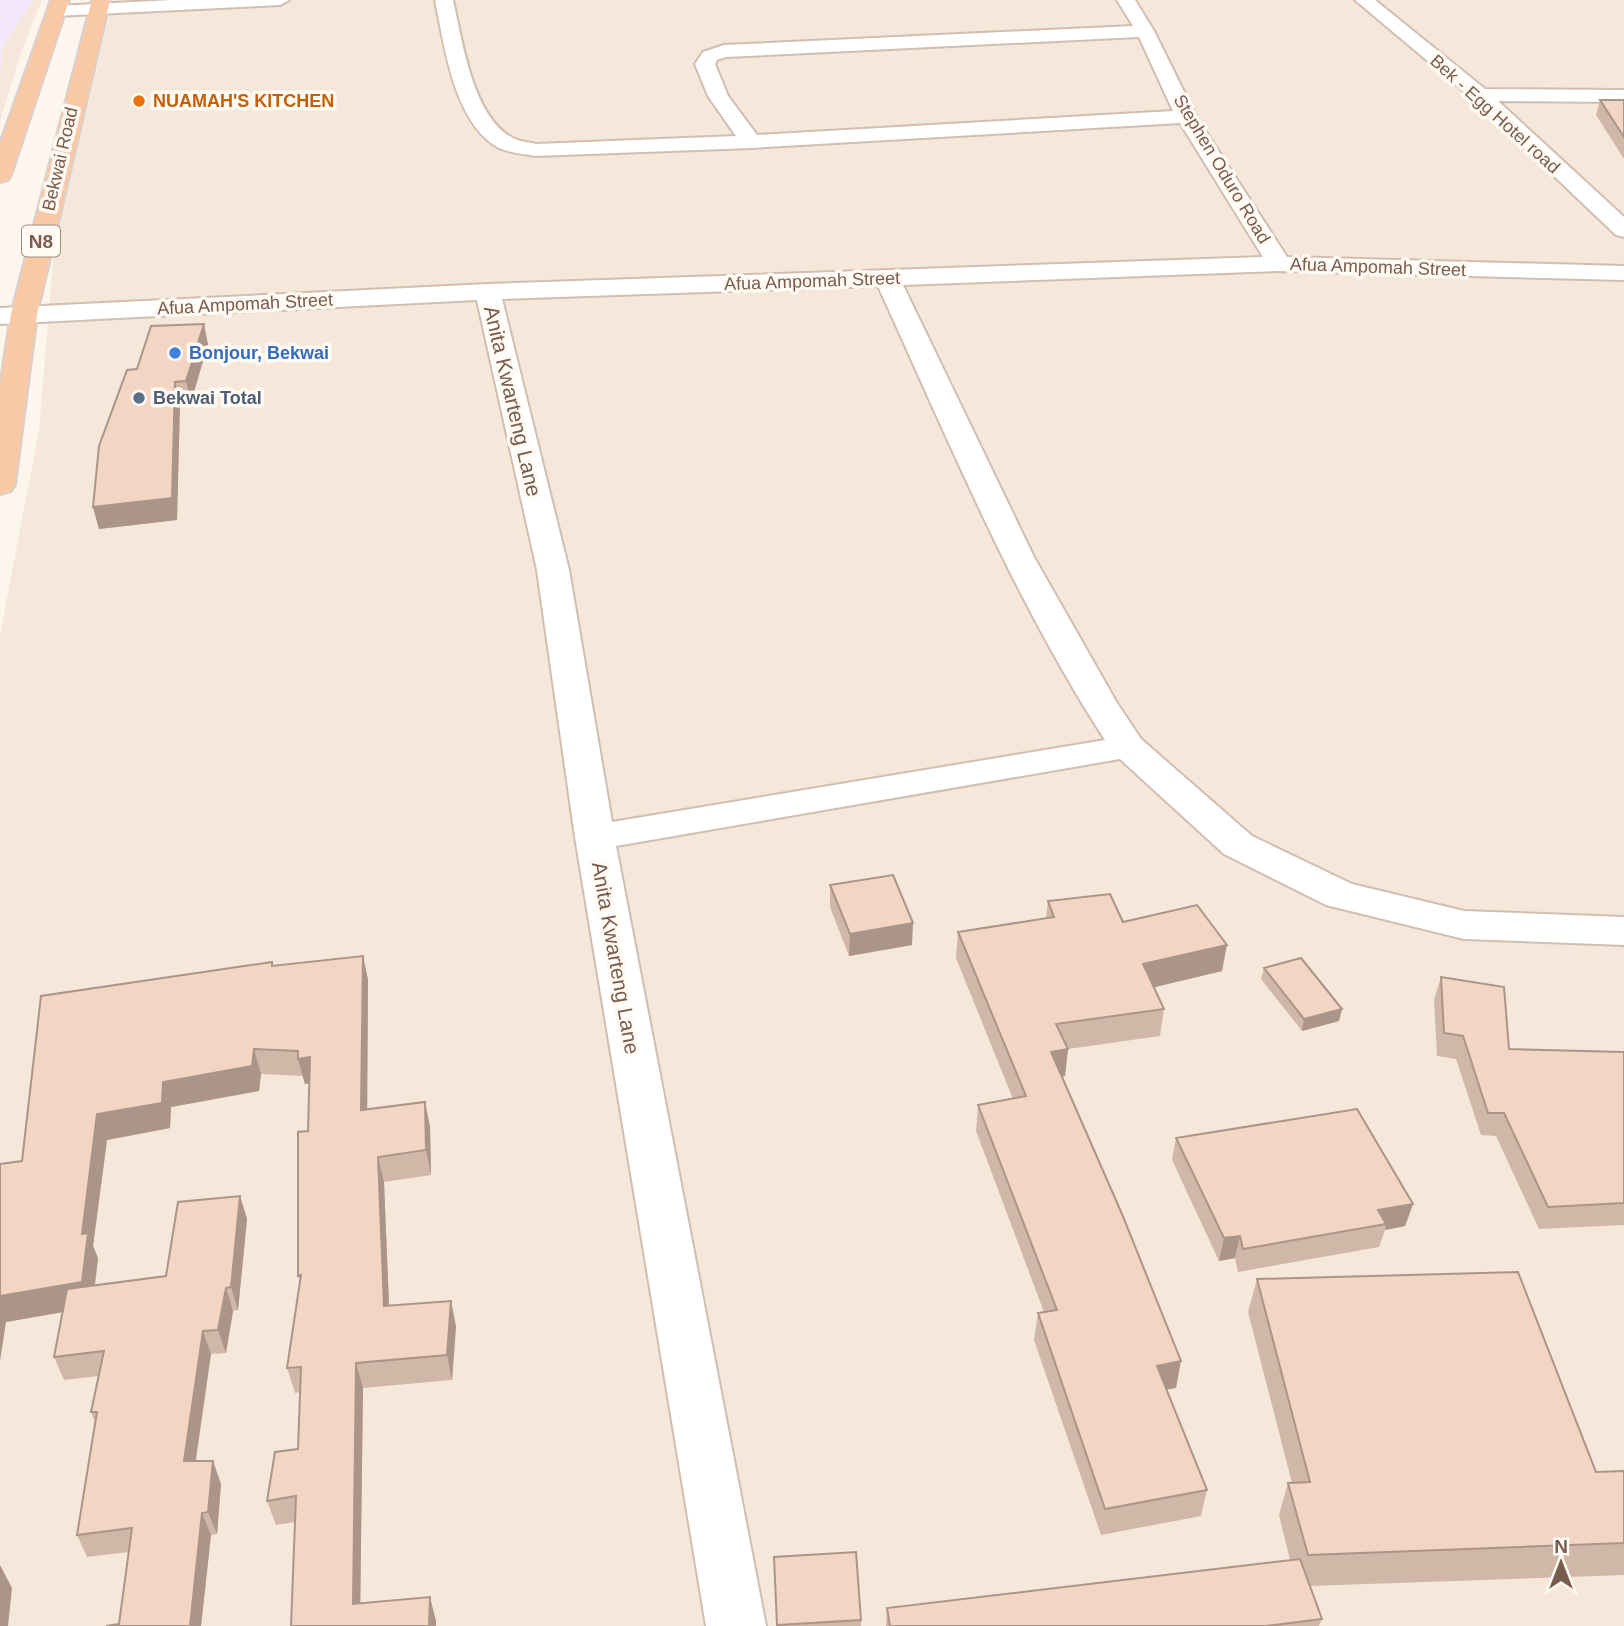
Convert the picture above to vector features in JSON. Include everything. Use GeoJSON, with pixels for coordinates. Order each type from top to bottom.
{"type":"FeatureCollection","features":[{"type":"Feature","properties":{"kind":"highway","name":"Bekwai Road"},"geometry":{"type":"LineString","coordinates":[[0,485],[12,315],[100,4]]}},
{"type":"Feature","properties":{"kind":"highway"},"geometry":{"type":"LineString","coordinates":[[0,174],[58,6]]}},
{"type":"Feature","properties":{"kind":"street"},"geometry":{"type":"LineString","coordinates":[[58,6],[280,0]]}},
{"type":"Feature","properties":{"kind":"street"},"geometry":{"type":"LineString","coordinates":[[444,0],[459,71],[488,128],[505,143],[536,150],[573,151],[751,142],[1186,116]]}},
{"type":"Feature","properties":{"kind":"street","name":"Stephen Oduro Road"},"geometry":{"type":"LineString","coordinates":[[1126,0],[1145,31],[1186,116],[1279,264]]}},
{"type":"Feature","properties":{"kind":"street","name":"Bek - Egg Hotel road"},"geometry":{"type":"LineString","coordinates":[[1364,0],[1480,95],[1624,230]]}},
{"type":"Feature","properties":{"kind":"street"},"geometry":{"type":"LineString","coordinates":[[751,142],[717,96],[705,64],[710,56],[735,50],[1145,31]]}},
{"type":"Feature","properties":{"kind":"street"},"geometry":{"type":"LineString","coordinates":[[1480,95],[1624,96]]}},
{"type":"Feature","properties":{"kind":"street","name":"Afua Ampomah Street"},"geometry":{"type":"LineString","coordinates":[[12,315],[488,292],[1279,264],[1624,273]]}},
{"type":"Feature","properties":{"kind":"street"},"geometry":{"type":"LineString","coordinates":[[887,278],[1018,557],[1099,703],[1129,747],[1238,845],[1340,895],[1464,925],[1624,931]]}},
{"type":"Feature","properties":{"kind":"street","name":"Anita Kwarteng Lane"},"geometry":{"type":"LineString","coordinates":[[488,292],[553,570],[595,837],[736,1626]]}},
{"type":"Feature","properties":{"kind":"street"},"geometry":{"type":"LineString","coordinates":[[595,837],[1129,747]]}},
{"type":"Feature","properties":{"kind":"shaded area"},"geometry":{"type":"Polygon","coordinates":[[[0,0],[42,0],[22,50],[0,121],[0,0]]]}},
{"type":"Feature","properties":{"kind":"shaded area"},"geometry":{"type":"Polygon","coordinates":[[[0,0],[34,0],[3,47],[0,75],[0,0]]]}},
{"type":"Feature","properties":{"kind":"shaded area"},"geometry":{"type":"Polygon","coordinates":[[[113,0],[1624,0],[1624,1626],[0,1626],[0,635],[39,430],[54,248],[113,0]]]}},
{"type":"Feature","properties":{"kind":"building"},"geometry":{"type":"Polygon","coordinates":[[[1600,100],[1624,100],[1624,137],[1600,100]]]}},
{"type":"Feature","properties":{"kind":"building"},"geometry":{"type":"Polygon","coordinates":[[[204,324],[186,381],[175,382],[172,498],[93,507],[99,446],[127,370],[137,369],[151,326],[204,324]]]}},
{"type":"Feature","properties":{"kind":"building"},"geometry":{"type":"Polygon","coordinates":[[[893,875],[913,923],[850,934],[830,885],[893,875]]]}},
{"type":"Feature","properties":{"kind":"building"},"geometry":{"type":"Polygon","coordinates":[[[1110,894],[1123,922],[1197,905],[1227,945],[1143,964],[1164,1009],[1056,1024],[1068,1049],[1051,1052],[1122,1214],[1181,1361],[1157,1366],[1207,1490],[1105,1509],[1038,1313],[1057,1310],[978,1105],[1026,1096],[958,932],[1054,917],[1048,901],[1110,894]]]}},
{"type":"Feature","properties":{"kind":"building"},"geometry":{"type":"Polygon","coordinates":[[[363,956],[361,1110],[425,1102],[426,1150],[378,1157],[384,1306],[451,1301],[447,1355],[356,1363],[353,1604],[430,1597],[429,1626],[291,1626],[296,1496],[267,1501],[275,1452],[298,1449],[301,1367],[287,1368],[301,1275],[298,1276],[298,1132],[308,1131],[310,1057],[298,1059],[298,1051],[254,1049],[252,1066],[163,1082],[162,1103],[97,1114],[82,1234],[88,1233],[82,1282],[0,1296],[0,1164],[22,1161],[41,996],[272,962],[272,966],[363,956]]]}},
{"type":"Feature","properties":{"kind":"building"},"geometry":{"type":"Polygon","coordinates":[[[1301,958],[1342,1009],[1304,1019],[1264,968],[1301,958]]]}},
{"type":"Feature","properties":{"kind":"building"},"geometry":{"type":"Polygon","coordinates":[[[1441,977],[1504,987],[1509,1049],[1624,1052],[1624,1203],[1548,1207],[1504,1113],[1488,1113],[1463,1036],[1444,1033],[1441,977]]]}},
{"type":"Feature","properties":{"kind":"building"},"geometry":{"type":"Polygon","coordinates":[[[1357,1109],[1413,1204],[1378,1210],[1386,1224],[1243,1249],[1240,1236],[1224,1238],[1176,1138],[1357,1109]]]}},
{"type":"Feature","properties":{"kind":"building"},"geometry":{"type":"Polygon","coordinates":[[[240,1196],[231,1287],[226,1288],[218,1330],[203,1331],[184,1461],[213,1461],[208,1512],[202,1513],[190,1626],[106,1626],[119,1624],[132,1528],[77,1535],[97,1412],[91,1412],[104,1351],[54,1357],[67,1289],[166,1276],[178,1202],[240,1196]]]}},
{"type":"Feature","properties":{"kind":"building"},"geometry":{"type":"Polygon","coordinates":[[[1518,1272],[1596,1472],[1624,1471],[1624,1543],[1308,1555],[1288,1483],[1310,1482],[1257,1279],[1518,1272]]]}},
{"type":"Feature","properties":{"kind":"building"},"geometry":{"type":"Polygon","coordinates":[[[856,1552],[861,1620],[777,1625],[774,1557],[856,1552]]]}},
{"type":"Feature","properties":{"kind":"building"},"geometry":{"type":"Polygon","coordinates":[[[1300,1559],[1322,1619],[1266,1626],[890,1626],[887,1608],[1300,1559]]]}},
{"type":"Feature","properties":{"kind":"place","name":"NUAMAH'S KITCHEN"},"geometry":{"type":"Point","coordinates":[139,101]}},
{"type":"Feature","properties":{"kind":"place","name":"Bonjour, Bekwai"},"geometry":{"type":"Point","coordinates":[175,353]}},
{"type":"Feature","properties":{"kind":"place","name":"Bekwai Total"},"geometry":{"type":"Point","coordinates":[139,398]}}]}
